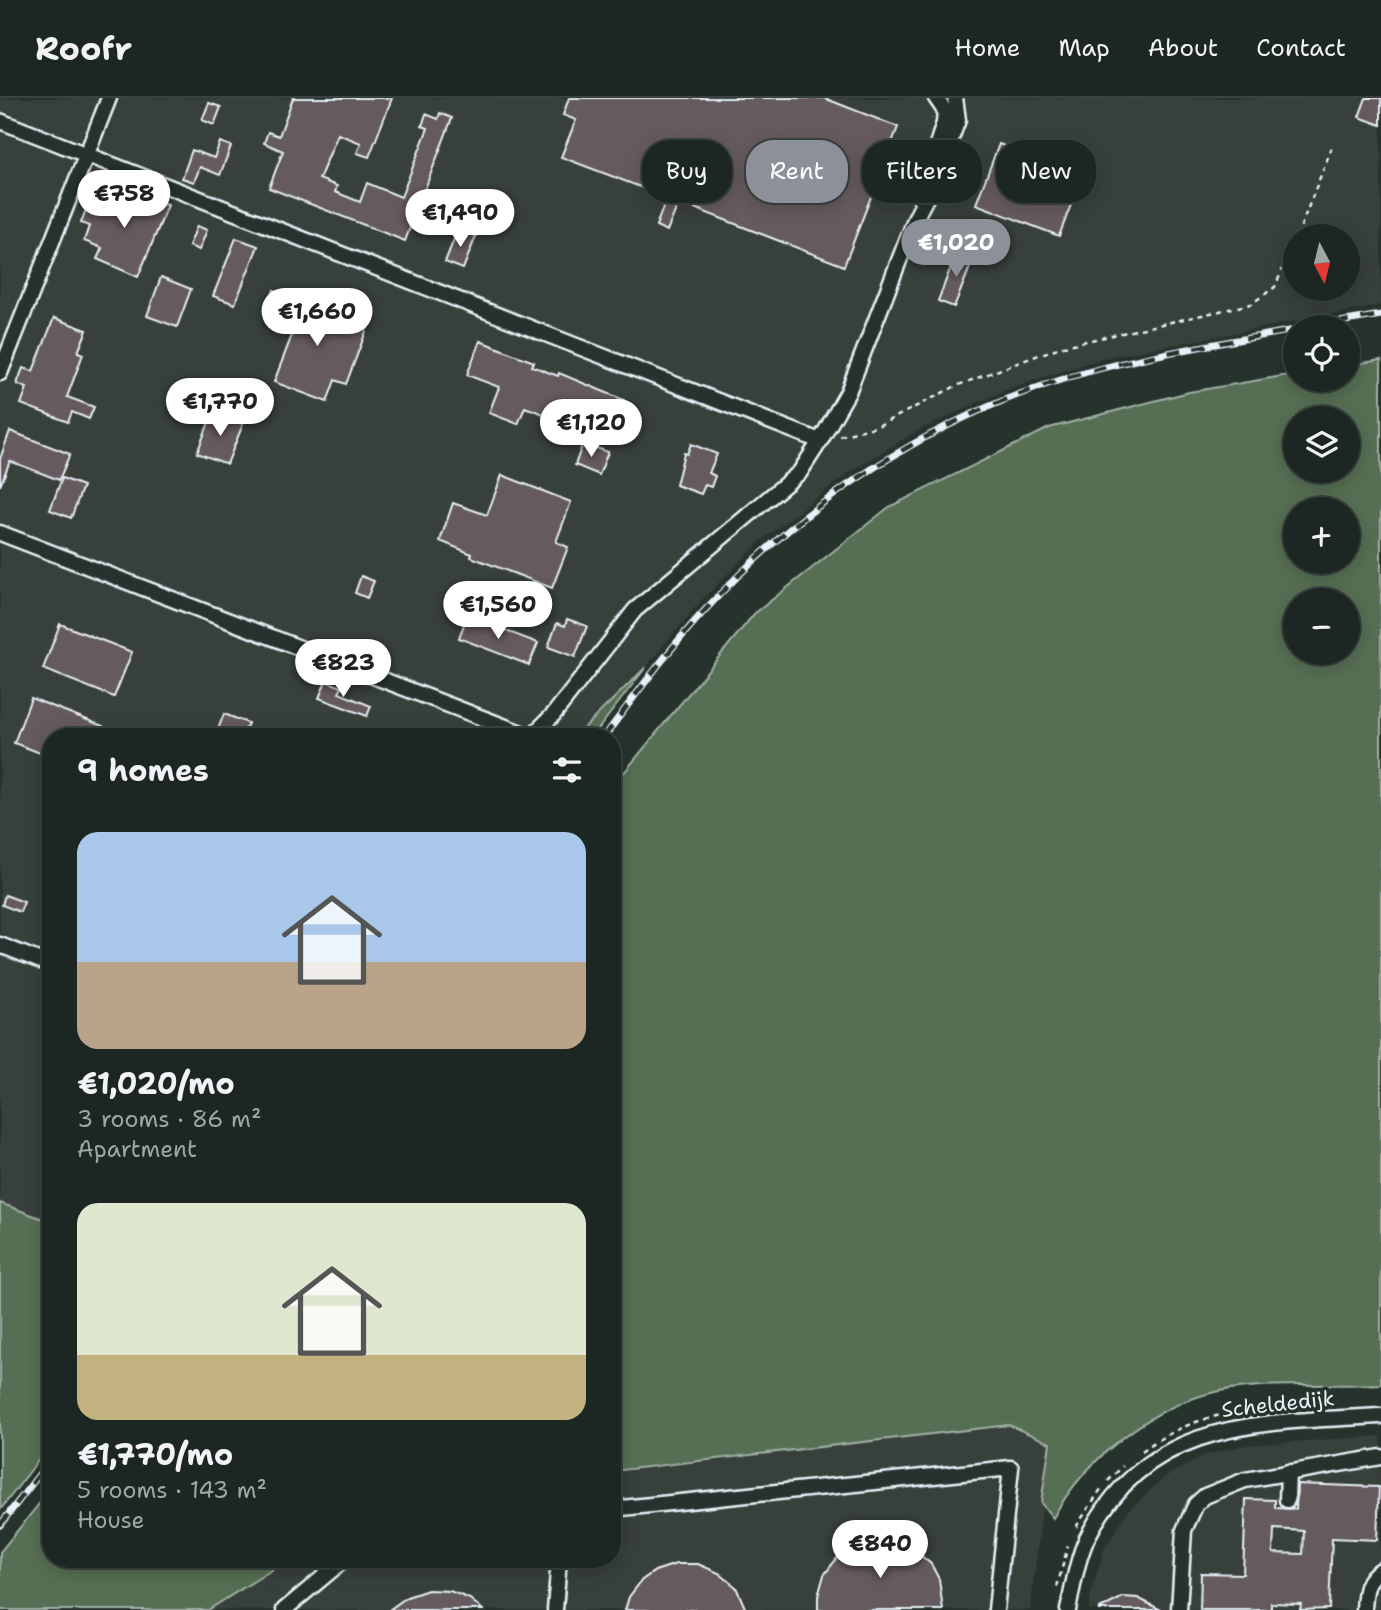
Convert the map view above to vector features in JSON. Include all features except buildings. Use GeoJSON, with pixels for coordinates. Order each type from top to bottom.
{"type":"FeatureCollection","features":[{"type":"Feature","properties":{"kind":"street"},"geometry":{"type":"LineString","coordinates":[[0,373],[109,98]]}},
{"type":"Feature","properties":{"kind":"street"},"geometry":{"type":"LineString","coordinates":[[916,217],[925,178],[944,123],[946,111],[936,98]]}},
{"type":"Feature","properties":{"kind":"street"},"geometry":{"type":"LineString","coordinates":[[540,728],[635,610],[800,472],[848,392],[916,217],[935,181],[958,120],[955,98]]}},
{"type":"Feature","properties":{"kind":"street"},"geometry":{"type":"LineString","coordinates":[[0,121],[820,441]]}},
{"type":"Feature","properties":{"kind":"street"},"geometry":{"type":"LineString","coordinates":[[0,533],[511,728]]}},
{"type":"Feature","properties":{"kind":"street"},"geometry":{"type":"LineString","coordinates":[[0,945],[42,961]]}},
{"type":"Feature","properties":{"kind":"street","name":"Scheldedijk"},"geometry":{"type":"LineString","coordinates":[[1068,1610],[1087,1538],[1113,1497],[1154,1459],[1198,1436],[1242,1425],[1381,1416]]}},
{"type":"Feature","properties":{"kind":"street"},"geometry":{"type":"LineString","coordinates":[[1179,1610],[1184,1530],[1196,1504],[1205,1496],[1231,1483],[1381,1457]]}},
{"type":"Feature","properties":{"kind":"street"},"geometry":{"type":"LineString","coordinates":[[621,1508],[1011,1468],[996,1610]]}},
{"type":"Feature","properties":{"kind":"street"},"geometry":{"type":"LineString","coordinates":[[1287,1500],[1288,1472]]}},
{"type":"Feature","properties":{"kind":"street"},"geometry":{"type":"LineString","coordinates":[[285,1610],[334,1568]]}},
{"type":"Feature","properties":{"kind":"street"},"geometry":{"type":"LineString","coordinates":[[555,1610],[558,1568]]}},
{"type":"Feature","properties":{"kind":"street"},"geometry":{"type":"LineString","coordinates":[[1364,1610],[1370,1578],[1381,1570]]}},
{"type":"Feature","properties":{"kind":"path"},"geometry":{"type":"LineString","coordinates":[[1302,224],[1332,147]]}},
{"type":"Feature","properties":{"kind":"path"},"geometry":{"type":"LineString","coordinates":[[820,441],[878,426],[956,386],[1060,346],[1251,304],[1275,287],[1283,268]]}},
{"type":"Feature","properties":{"kind":"path"},"geometry":{"type":"LineString","coordinates":[[1134,1457],[1179,1428],[1205,1418],[1251,1409],[1278,1408]]}},
{"type":"Feature","properties":{"kind":"path"},"geometry":{"type":"LineString","coordinates":[[1072,1535],[1096,1494],[1125,1464]]}},
{"type":"Feature","properties":{"kind":"path"},"geometry":{"type":"LineString","coordinates":[[1055,1598],[1069,1543]]}},
{"type":"Feature","properties":{"kind":"shaded area"},"geometry":{"type":"Polygon","coordinates":[[[0,98],[1381,98],[1381,305],[1329,315],[1283,315],[1283,324],[1099,359],[1005,390],[915,432],[846,475],[761,541],[700,602],[646,667],[585,728],[42,728],[42,1219],[0,1203],[0,98]]]}},
{"type":"Feature","properties":{"kind":"shaded area"},"geometry":{"type":"Polygon","coordinates":[[[1009,1425],[1050,1443],[1030,1610],[208,1610],[275,1568],[621,1568],[621,1470],[1009,1425]]]}},
{"type":"Feature","properties":{"kind":"shaded area"},"geometry":{"type":"Polygon","coordinates":[[[1381,1436],[1380,1610],[1089,1610],[1091,1593],[1105,1547],[1129,1510],[1166,1476],[1206,1455],[1245,1445],[1381,1436]]]}},
{"type":"Feature","properties":{"kind":"green space"},"geometry":{"type":"Polygon","coordinates":[[[1381,360],[1381,1384],[1238,1388],[1195,1398],[1170,1408],[1123,1438],[1102,1456],[1066,1496],[1053,1518],[1041,1503],[1050,1443],[1009,1425],[621,1470],[621,776],[754,614],[889,507],[1049,428],[1189,392],[1283,376],[1283,392],[1360,392],[1360,363],[1381,360]]]}},
{"type":"Feature","properties":{"kind":"green space"},"geometry":{"type":"Polygon","coordinates":[[[646,667],[599,728],[584,728],[646,667]]]}},
{"type":"Feature","properties":{"kind":"green space"},"geometry":{"type":"Polygon","coordinates":[[[0,1203],[42,1219],[42,1456],[0,1510],[0,1203]]]}},
{"type":"Feature","properties":{"kind":"green space"},"geometry":{"type":"Polygon","coordinates":[[[42,1500],[42,1568],[275,1568],[208,1610],[0,1610],[0,1552],[42,1500]]]}},
{"type":"Feature","properties":{"kind":"railway"},"geometry":{"type":"LineString","coordinates":[[1360,319],[1381,315]]}},
{"type":"Feature","properties":{"kind":"railway"},"geometry":{"type":"LineString","coordinates":[[611,728],[679,640],[744,570],[828,499],[921,440],[970,415],[1073,376],[1155,356],[1283,332]]}},
{"type":"Feature","properties":{"kind":"railway"},"geometry":{"type":"LineString","coordinates":[[0,1525],[42,1471]]}}]}
